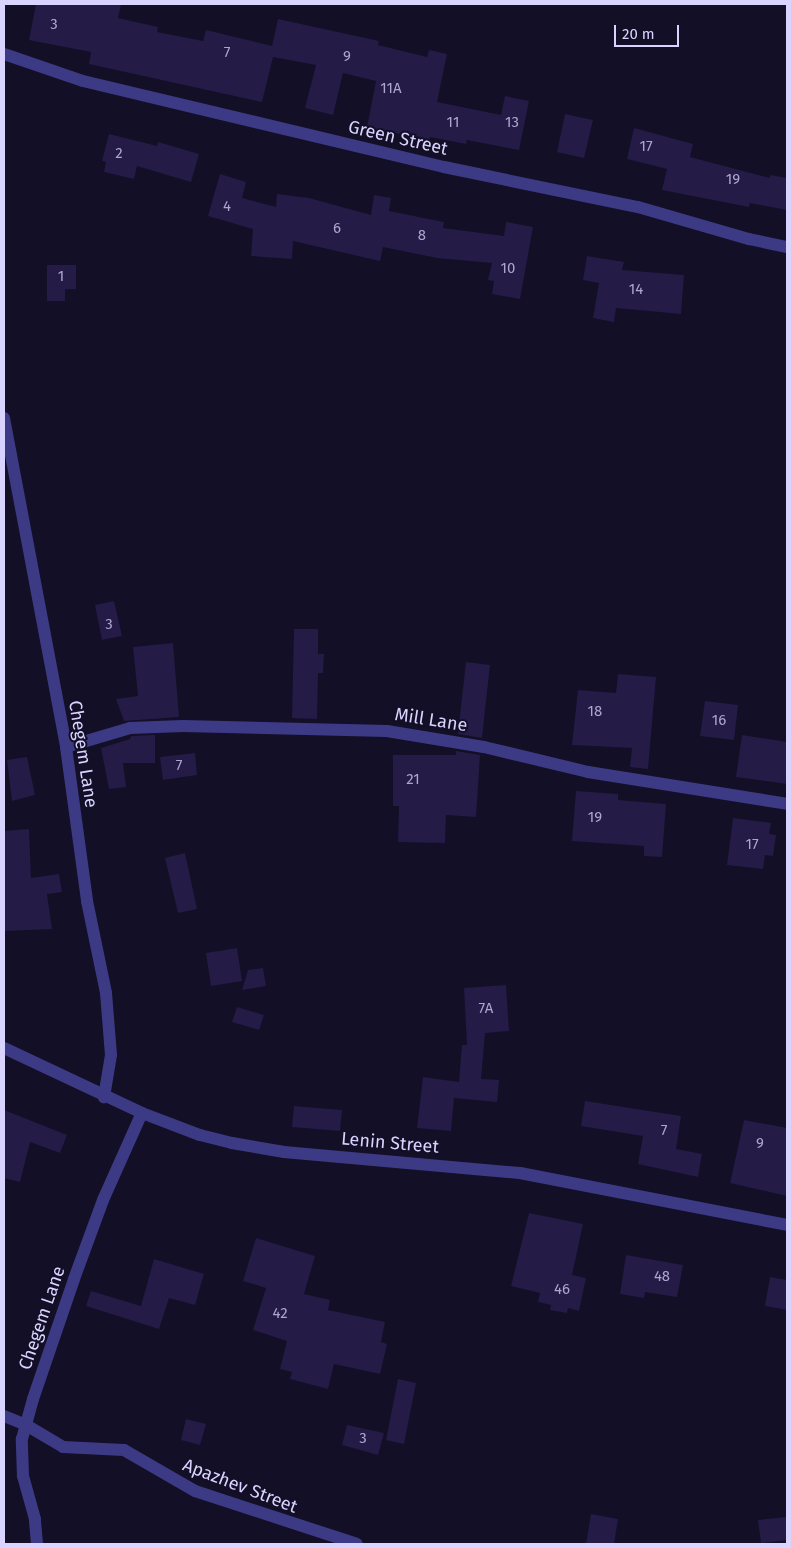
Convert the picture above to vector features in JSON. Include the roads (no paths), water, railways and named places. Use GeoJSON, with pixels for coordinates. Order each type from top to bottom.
{"type":"FeatureCollection","features":[{"type":"Feature","properties":{"kind":"street","name":"Green Street"},"geometry":{"type":"LineString","coordinates":[[4,54],[83,81],[444,167],[638,207],[748,239],[787,247]]}},
{"type":"Feature","properties":{"kind":"street","name":"Chegem Lane"},"geometry":{"type":"LineString","coordinates":[[4,418],[66,747],[87,901],[110,1023],[111,1055],[104,1097]]}},
{"type":"Feature","properties":{"kind":"street","name":"Mill Lane"},"geometry":{"type":"LineString","coordinates":[[66,747],[130,728],[183,726],[387,731],[442,738],[588,772],[787,804]]}},
{"type":"Feature","properties":{"kind":"street","name":"Lenin Street"},"geometry":{"type":"LineString","coordinates":[[4,1048],[104,1097],[142,1113],[200,1135],[255,1148],[520,1173],[787,1225]]}},
{"type":"Feature","properties":{"kind":"street","name":"Chegem Lane"},"geometry":{"type":"LineString","coordinates":[[37,1544],[35,1519],[23,1476],[22,1439],[103,1200],[142,1113]]}},
{"type":"Feature","properties":{"kind":"street","name":"Apazhev Street"},"geometry":{"type":"LineString","coordinates":[[4,1416],[26,1424],[63,1447],[124,1450],[195,1491],[358,1544]]}}]}
